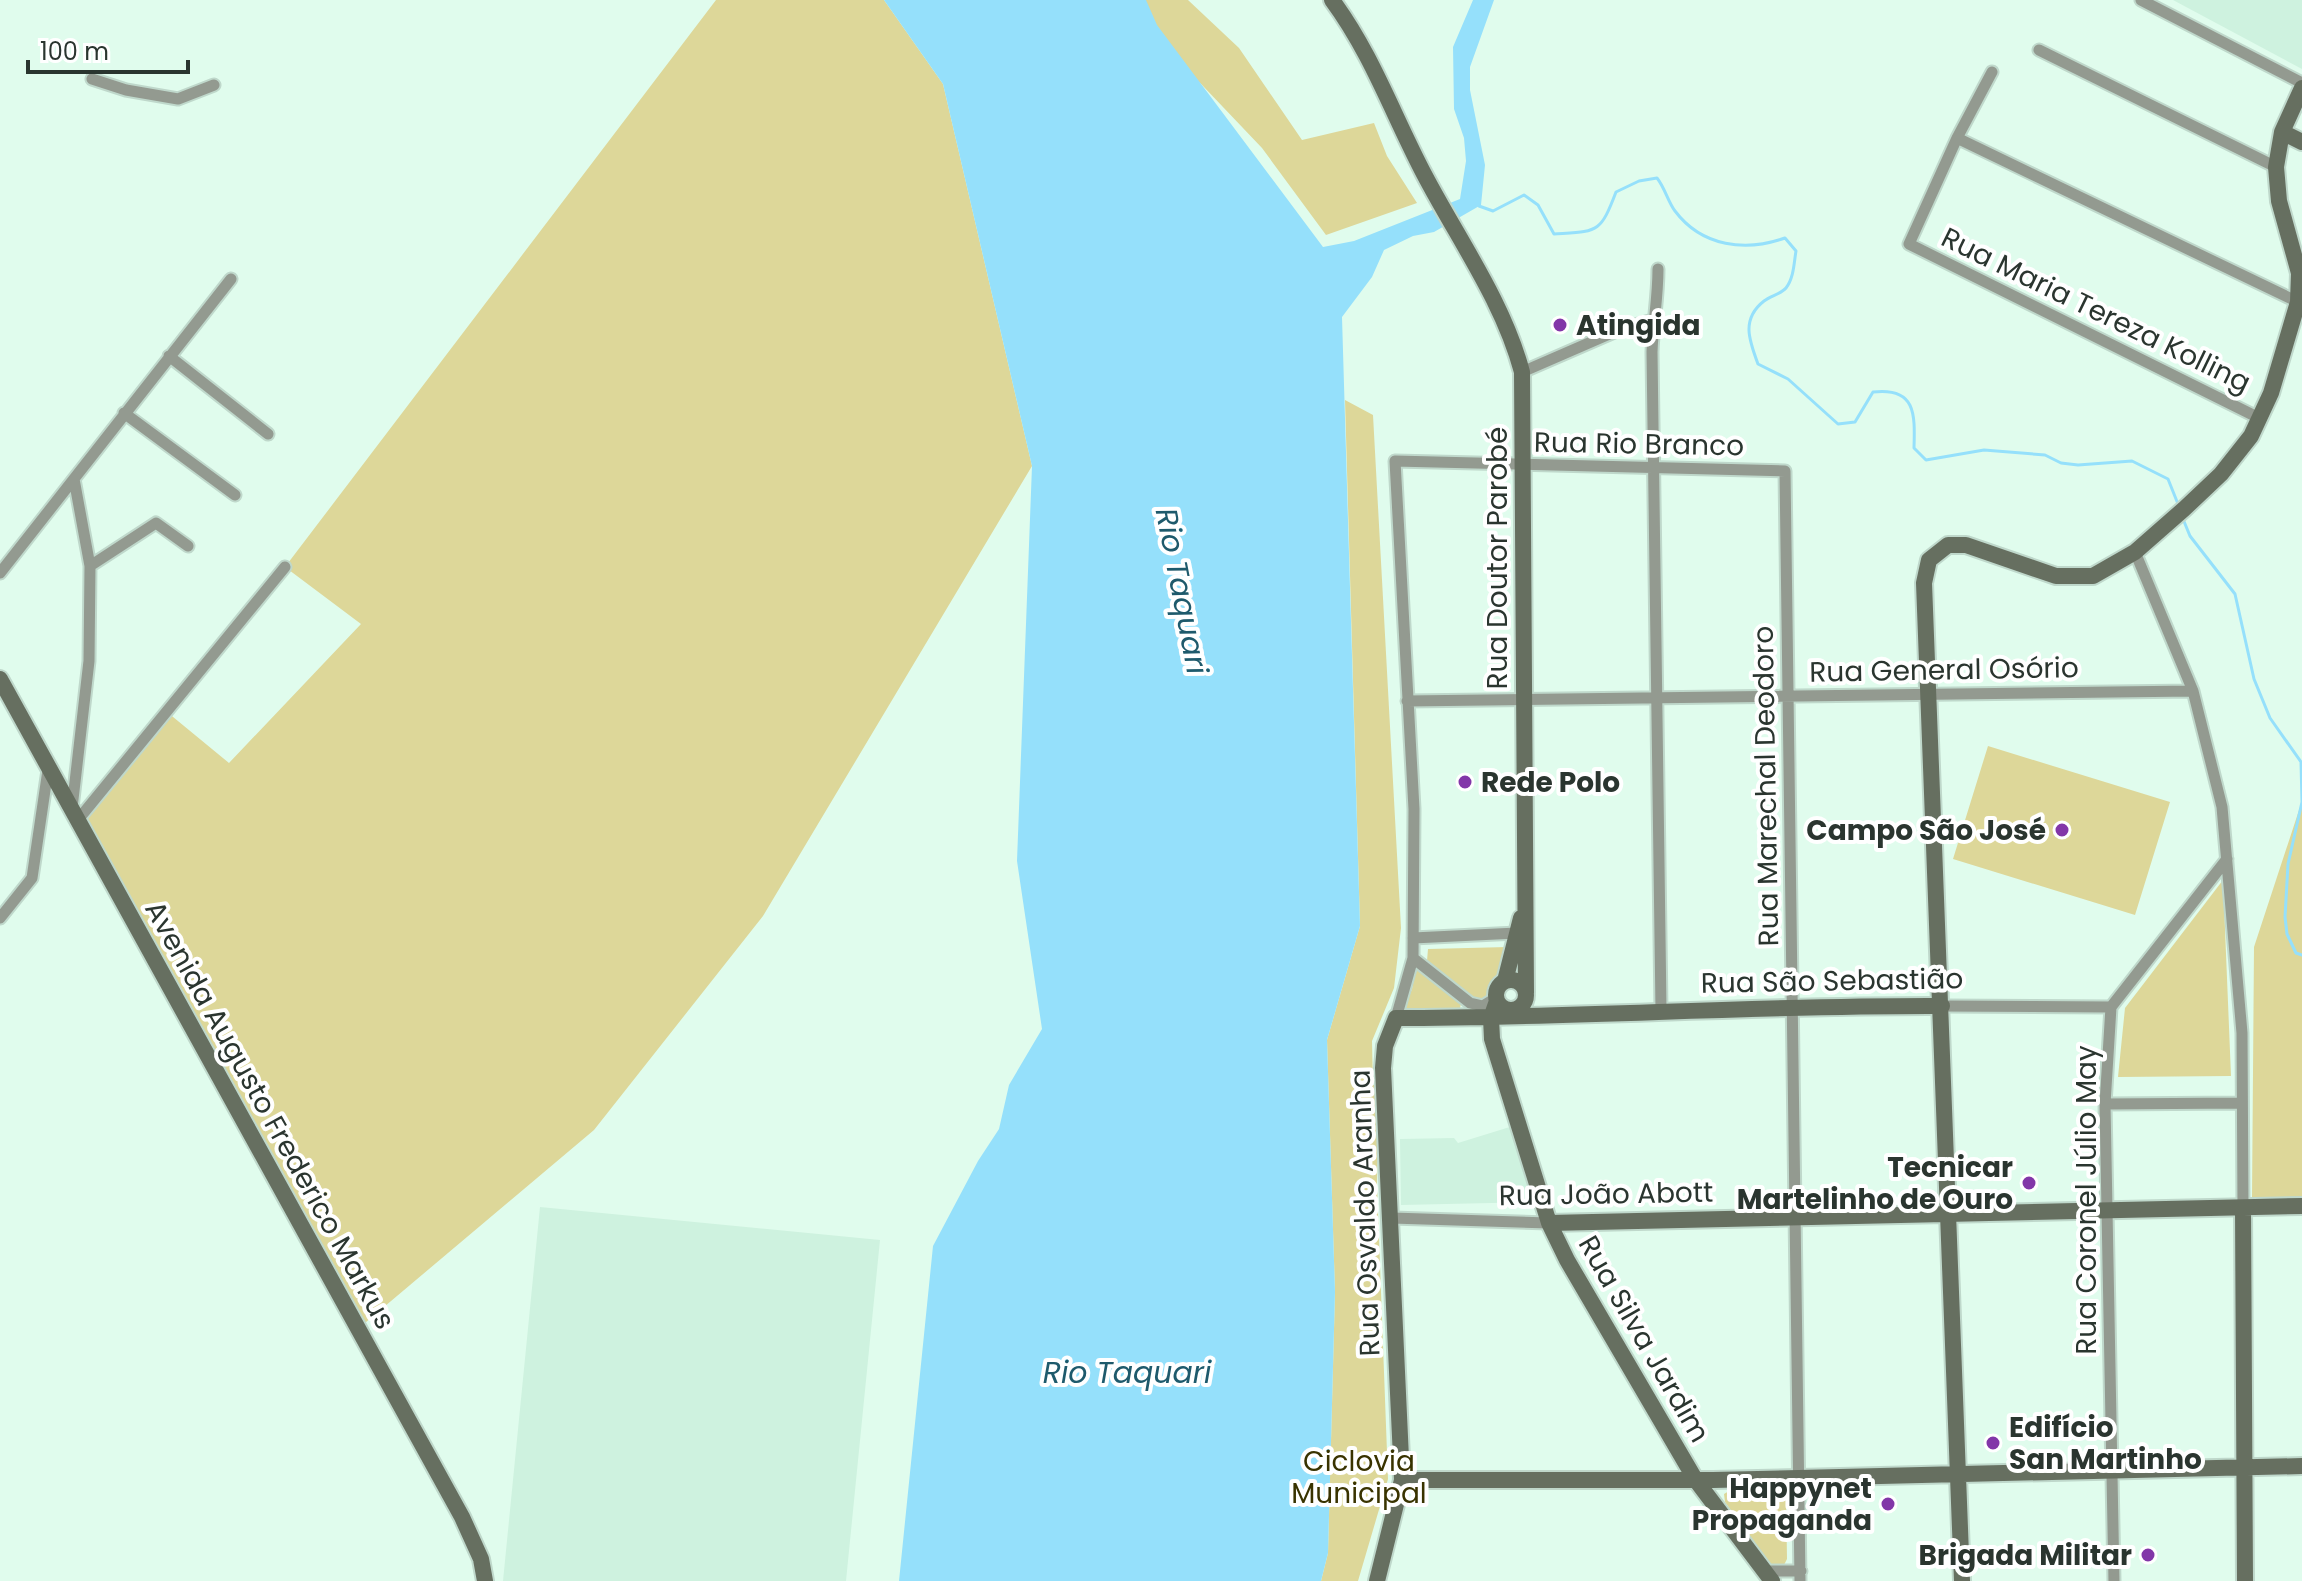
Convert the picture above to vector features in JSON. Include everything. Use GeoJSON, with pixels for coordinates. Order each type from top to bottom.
{"type":"FeatureCollection","features":[{"type":"Feature","properties":{"kind":"main road","name":"Rua Doutor Parobé"},"geometry":{"type":"LineString","coordinates":[[1332,0],[1362,44],[1440,202],[1501,316],[1522,372],[1526,995]]}},
{"type":"Feature","properties":{"kind":"main road"},"geometry":{"type":"LineString","coordinates":[[1962,1581],[1924,583],[1929,560],[1948,545],[1966,545],[2056,576],[2075,578],[2106,571],[2135,552],[2221,474],[2261,419],[2298,302],[2299,273],[2279,201],[2276,167],[2282,132],[2302,85]]}},
{"type":"Feature","properties":{"kind":"main road"},"geometry":{"type":"LineString","coordinates":[[2282,132],[2302,142]]}},
{"type":"Feature","properties":{"kind":"main road","name":"Avenida Augusto Frederico Markus"},"geometry":{"type":"LineString","coordinates":[[1,683],[462,1517],[481,1559],[485,1581]]}},
{"type":"Feature","properties":{"kind":"main road","name":"Rua Doutor Parobé"},"geometry":{"type":"LineString","coordinates":[[1505,981],[1526,901]]}},
{"type":"Feature","properties":{"kind":"main road"},"geometry":{"type":"LineString","coordinates":[[1491,1018],[1498,988],[1505,981],[1518,982],[1526,995],[1554,1015]]}},
{"type":"Feature","properties":{"kind":"main road"},"geometry":{"type":"LineString","coordinates":[[1498,1054],[1512,1014],[1522,1006],[1526,995]]}},
{"type":"Feature","properties":{"kind":"main road"},"geometry":{"type":"LineString","coordinates":[[1497,999],[1512,1014]]}},
{"type":"Feature","properties":{"kind":"main road","name":"Rua São Sebastião"},"geometry":{"type":"LineString","coordinates":[[1396,1018],[1491,1018],[1512,1014],[1793,1005],[1942,1006]]}},
{"type":"Feature","properties":{"kind":"main road","name":"Rua Osvaldo Aranha"},"geometry":{"type":"LineString","coordinates":[[1377,1581],[1402,1480],[1383,1068],[1385,1046],[1396,1018]]}},
{"type":"Feature","properties":{"kind":"main road","name":"Rua Silva Jardim"},"geometry":{"type":"LineString","coordinates":[[1491,1018],[1492,1039],[1549,1223],[1583,1291],[1692,1473],[1769,1576]]}},
{"type":"Feature","properties":{"kind":"main road","name":"Rua João Abott"},"geometry":{"type":"LineString","coordinates":[[1549,1223],[2302,1206]]}},
{"type":"Feature","properties":{"kind":"main road"},"geometry":{"type":"LineString","coordinates":[[2243,1208],[2245,1581]]}},
{"type":"Feature","properties":{"kind":"main road"},"geometry":{"type":"LineString","coordinates":[[1713,1480],[2302,1466]]}},
{"type":"Feature","properties":{"kind":"main road"},"geometry":{"type":"LineString","coordinates":[[1402,1480],[1692,1473]]}},
{"type":"Feature","properties":{"kind":"main road","name":"Rua Silva Jardim"},"geometry":{"type":"LineString","coordinates":[[1692,1473],[1713,1480],[1716,1508]]}},
{"type":"Feature","properties":{"kind":"street"},"geometry":{"type":"LineString","coordinates":[[2141,0],[2302,85]]}},
{"type":"Feature","properties":{"kind":"street"},"geometry":{"type":"LineString","coordinates":[[2039,50],[2276,167]]}},
{"type":"Feature","properties":{"kind":"street"},"geometry":{"type":"LineString","coordinates":[[1992,72],[1957,138],[2298,302]]}},
{"type":"Feature","properties":{"kind":"street"},"geometry":{"type":"LineString","coordinates":[[92,79],[126,90],[178,99],[214,85]]}},
{"type":"Feature","properties":{"kind":"street","name":"Rua Maria Tereza Kolling"},"geometry":{"type":"LineString","coordinates":[[1957,138],[1909,244],[2261,419]]}},
{"type":"Feature","properties":{"kind":"street"},"geometry":{"type":"LineString","coordinates":[[1658,269],[1658,313],[1653,320],[1661,1010]]}},
{"type":"Feature","properties":{"kind":"street"},"geometry":{"type":"LineString","coordinates":[[0,573],[231,279]]}},
{"type":"Feature","properties":{"kind":"street"},"geometry":{"type":"LineString","coordinates":[[1522,372],[1621,329],[1653,320]]}},
{"type":"Feature","properties":{"kind":"street"},"geometry":{"type":"LineString","coordinates":[[169,356],[268,434]]}},
{"type":"Feature","properties":{"kind":"street"},"geometry":{"type":"LineString","coordinates":[[124,413],[235,495]]}},
{"type":"Feature","properties":{"kind":"street","name":"Rua Rio Branco"},"geometry":{"type":"LineString","coordinates":[[1395,461],[1785,471]]}},
{"type":"Feature","properties":{"kind":"street","name":"Rua Osvaldo Aranha"},"geometry":{"type":"LineString","coordinates":[[1395,461],[1414,809],[1413,958],[1396,1018]]}},
{"type":"Feature","properties":{"kind":"street","name":"Rua Marechal Deodoro"},"geometry":{"type":"LineString","coordinates":[[1785,471],[1802,1477],[1800,1576]]}},
{"type":"Feature","properties":{"kind":"street"},"geometry":{"type":"LineString","coordinates":[[74,479],[90,566],[89,661],[74,816]]}},
{"type":"Feature","properties":{"kind":"street"},"geometry":{"type":"LineString","coordinates":[[90,566],[156,523],[188,546]]}},
{"type":"Feature","properties":{"kind":"street"},"geometry":{"type":"LineString","coordinates":[[2135,552],[2193,691],[2222,807],[2242,1033],[2243,1208]]}},
{"type":"Feature","properties":{"kind":"street"},"geometry":{"type":"LineString","coordinates":[[74,816],[285,567]]}},
{"type":"Feature","properties":{"kind":"street","name":"Rua General Osório"},"geometry":{"type":"LineString","coordinates":[[1407,701],[2193,691]]}},
{"type":"Feature","properties":{"kind":"street"},"geometry":{"type":"LineString","coordinates":[[0,918],[32,878],[48,770]]}},
{"type":"Feature","properties":{"kind":"street","name":"Rua Coronel Júlio May"},"geometry":{"type":"LineString","coordinates":[[2114,1581],[2105,1104],[2111,1007],[2227,859]]}},
{"type":"Feature","properties":{"kind":"street"},"geometry":{"type":"LineString","coordinates":[[1413,938],[1517,933]]}},
{"type":"Feature","properties":{"kind":"street"},"geometry":{"type":"LineString","coordinates":[[1413,958],[1470,1003],[1483,1006],[1497,999]]}},
{"type":"Feature","properties":{"kind":"street","name":"Rua São Sebastião"},"geometry":{"type":"LineString","coordinates":[[1942,1006],[2111,1007]]}},
{"type":"Feature","properties":{"kind":"street"},"geometry":{"type":"LineString","coordinates":[[2105,1104],[2242,1103]]}},
{"type":"Feature","properties":{"kind":"street","name":"Rua João Abott"},"geometry":{"type":"LineString","coordinates":[[1392,1218],[1549,1223]]}},
{"type":"Feature","properties":{"kind":"street"},"geometry":{"type":"LineString","coordinates":[[1769,1576],[1800,1576]]}},
{"type":"Feature","properties":{"kind":"shaded area"},"geometry":{"type":"Polygon","coordinates":[[[2173,0],[2302,0],[2302,69],[2173,0]]]}},
{"type":"Feature","properties":{"kind":"shaded area"},"geometry":{"type":"Polygon","coordinates":[[[1513,1126],[1536,1202],[1401,1205],[1400,1139],[1454,1138],[1458,1143],[1513,1126]]]}},
{"type":"Feature","properties":{"kind":"shaded area"},"geometry":{"type":"Polygon","coordinates":[[[540,1207],[880,1240],[846,1581],[503,1581],[540,1207]]]}},
{"type":"Feature","properties":{"kind":"green space"},"geometry":{"type":"Polygon","coordinates":[[[716,0],[884,0],[943,84],[1032,466],[763,916],[594,1130],[359,1328],[77,821],[167,712],[229,763],[361,624],[285,567],[716,0]]]}},
{"type":"Feature","properties":{"kind":"green space"},"geometry":{"type":"Polygon","coordinates":[[[1135,0],[1188,0],[1239,48],[1302,140],[1374,123],[1387,156],[1417,203],[1326,235],[1262,148],[1144,24],[1135,0]]]}},
{"type":"Feature","properties":{"kind":"green space","name":"Ciclovia Municipal"},"geometry":{"type":"Polygon","coordinates":[[[1345,400],[1373,415],[1401,928],[1394,988],[1372,1041],[1373,1085],[1379,1085],[1377,1185],[1388,1479],[1358,1581],[1321,1581],[1328,1553],[1335,1292],[1327,1040],[1360,926],[1345,400]]]}},
{"type":"Feature","properties":{"kind":"green space","name":"Campo São José"},"geometry":{"type":"Polygon","coordinates":[[[1988,746],[2170,802],[2135,915],[1953,859],[1988,746]]]}},
{"type":"Feature","properties":{"kind":"green space"},"geometry":{"type":"Polygon","coordinates":[[[2302,801],[2302,1197],[2252,1198],[2254,947],[2302,801]]]}},
{"type":"Feature","properties":{"kind":"green space"},"geometry":{"type":"Polygon","coordinates":[[[2223,880],[2231,1076],[2118,1077],[2125,1008],[2223,880]]]}},
{"type":"Feature","properties":{"kind":"green space"},"geometry":{"type":"Polygon","coordinates":[[[1508,947],[1489,1002],[1476,1003],[1427,961],[1428,949],[1508,947]]]}},
{"type":"Feature","properties":{"kind":"green space"},"geometry":{"type":"Polygon","coordinates":[[[1416,968],[1461,1004],[1459,1012],[1402,1014],[1416,968]]]}},
{"type":"Feature","properties":{"kind":"green space"},"geometry":{"type":"Polygon","coordinates":[[[1780,1489],[1786,1493],[1787,1559],[1783,1567],[1771,1565],[1725,1502],[1724,1494],[1729,1491],[1780,1489]]]}},
{"type":"Feature","properties":{"kind":"water","name":"Rio Taquari"},"geometry":{"type":"Polygon","coordinates":[[[884,0],[1146,0],[1157,25],[1323,247],[1354,241],[1460,199],[1466,161],[1464,138],[1454,109],[1453,47],[1473,0],[1494,0],[1470,67],[1470,90],[1485,165],[1481,205],[1434,232],[1413,236],[1384,250],[1372,277],[1342,317],[1360,926],[1327,1040],[1335,1292],[1328,1553],[1321,1581],[899,1581],[933,1246],[978,1161],[999,1129],[1009,1085],[1042,1029],[1017,861],[1032,466],[943,84],[884,0]]]}},
{"type":"Feature","properties":{"kind":"waterway"},"geometry":{"type":"LineString","coordinates":[[1479,206],[1493,211],[1524,195],[1538,205],[1554,234],[1580,232],[1596,228],[1601,223],[1616,192],[1639,181],[1657,178],[1675,211],[1686,223],[1711,239],[1755,245],[1785,238],[1796,251],[1789,284],[1757,308],[1750,323],[1750,338],[1758,364],[1788,379],[1838,424],[1855,422],[1873,392],[1898,394],[1910,405],[1914,448],[1926,460],[1984,450],[2045,455],[2061,463],[2078,465],[2132,461],[2168,479],[2178,504]]}},
{"type":"Feature","properties":{"kind":"waterway"},"geometry":{"type":"LineString","coordinates":[[2183,519],[2190,536],[2235,594],[2254,679],[2270,718],[2301,762],[2302,802],[2288,864],[2285,917],[2287,934],[2296,953],[2302,955]]}},
{"type":"Feature","properties":{"kind":"place","name":"Atingida"},"geometry":{"type":"Point","coordinates":[1560,325]}},
{"type":"Feature","properties":{"kind":"place","name":"Rede Polo"},"geometry":{"type":"Point","coordinates":[1465,782]}},
{"type":"Feature","properties":{"kind":"place","name":"Campo São José"},"geometry":{"type":"Point","coordinates":[2062,830]}},
{"type":"Feature","properties":{"kind":"place","name":"Tecnicar Martelinho de Ouro"},"geometry":{"type":"Point","coordinates":[2029,1183]}},
{"type":"Feature","properties":{"kind":"place","name":"Edifício San Martinho"},"geometry":{"type":"Point","coordinates":[1993,1443]}},
{"type":"Feature","properties":{"kind":"place","name":"Happynet Propaganda"},"geometry":{"type":"Point","coordinates":[1888,1504]}},
{"type":"Feature","properties":{"kind":"place","name":"Brigada Militar"},"geometry":{"type":"Point","coordinates":[2148,1555]}}]}
